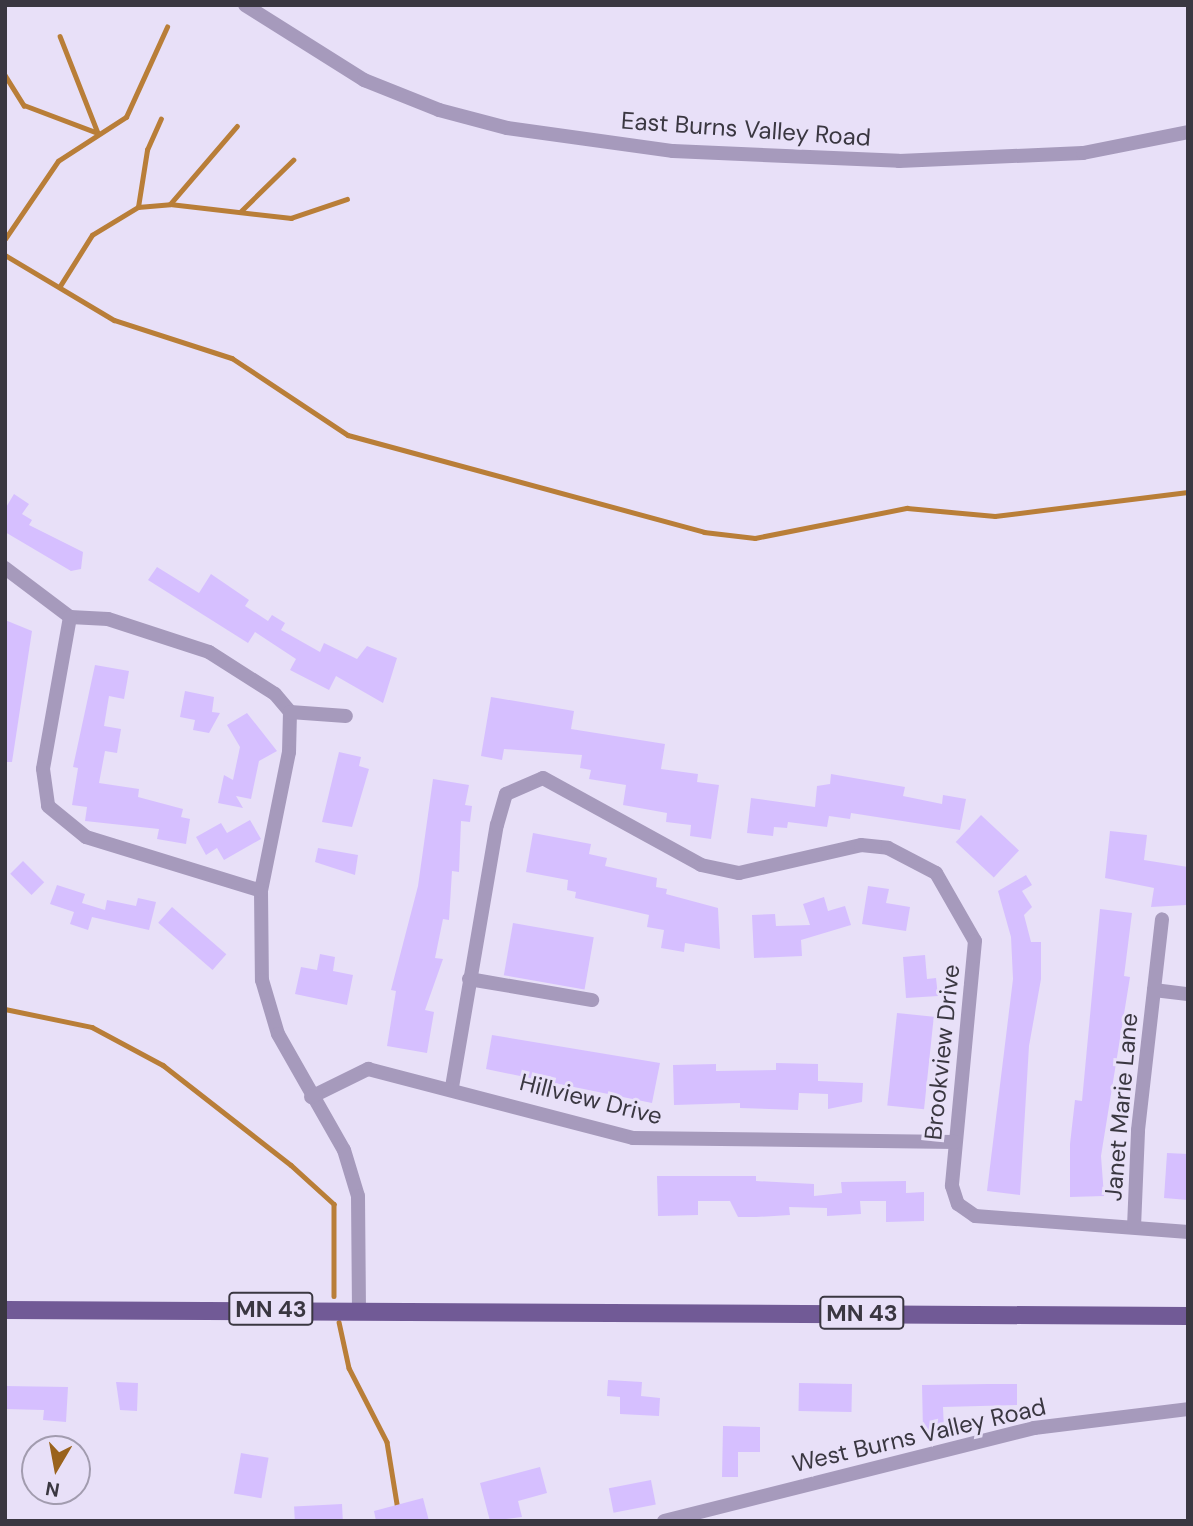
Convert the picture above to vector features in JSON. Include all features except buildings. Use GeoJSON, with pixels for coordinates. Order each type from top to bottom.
{"type":"FeatureCollection","features":[{"type":"Feature","properties":{"kind":"main road","name":"MN 43"},"geometry":{"type":"LineString","coordinates":[[5,1310],[359,1309],[1188,1316]]}},
{"type":"Feature","properties":{"kind":"street","name":"East Burns Valley Road"},"geometry":{"type":"LineString","coordinates":[[245,5],[364,80],[439,110],[507,128],[673,151],[899,161],[1083,153],[1188,132]]}},
{"type":"Feature","properties":{"kind":"street"},"geometry":{"type":"LineString","coordinates":[[5,568],[70,617],[108,619],[209,652],[275,694],[290,712],[289,752],[261,891],[268,1005],[311,1097],[344,1150],[358,1196],[359,1309]]}},
{"type":"Feature","properties":{"kind":"street"},"geometry":{"type":"LineString","coordinates":[[70,617],[43,769],[48,806],[86,837],[261,891]]}},
{"type":"Feature","properties":{"kind":"street"},"geometry":{"type":"LineString","coordinates":[[290,712],[346,716]]}},
{"type":"Feature","properties":{"kind":"street","name":"Brookview Drive"},"geometry":{"type":"LineString","coordinates":[[452,1087],[469,979],[506,794],[543,778],[701,865],[739,873],[861,845],[888,848],[936,873],[975,941],[951,1186],[958,1204],[975,1216],[1188,1232]]}},
{"type":"Feature","properties":{"kind":"street","name":"Janet Marie Lane"},"geometry":{"type":"LineString","coordinates":[[1134,1227],[1162,919]]}},
{"type":"Feature","properties":{"kind":"street"},"geometry":{"type":"LineString","coordinates":[[469,979],[592,1000]]}},
{"type":"Feature","properties":{"kind":"street","name":"Janet Marie Lane"},"geometry":{"type":"LineString","coordinates":[[1154,990],[1188,994]]}},
{"type":"Feature","properties":{"kind":"street","name":"Hillview Drive"},"geometry":{"type":"LineString","coordinates":[[311,1097],[368,1069],[452,1087],[633,1138],[955,1142]]}},
{"type":"Feature","properties":{"kind":"street","name":"West Burns Valley Road"},"geometry":{"type":"LineString","coordinates":[[664,1521],[1034,1428],[1188,1409]]}},
{"type":"Feature","properties":{"kind":"waterway"},"geometry":{"type":"LineString","coordinates":[[5,239],[58,161],[126,117],[167,27]]}},
{"type":"Feature","properties":{"kind":"waterway"},"geometry":{"type":"LineString","coordinates":[[60,36],[98,133]]}},
{"type":"Feature","properties":{"kind":"waterway"},"geometry":{"type":"LineString","coordinates":[[5,75],[24,105],[98,133]]}},
{"type":"Feature","properties":{"kind":"waterway"},"geometry":{"type":"LineString","coordinates":[[138,207],[147,150],[161,119]]}},
{"type":"Feature","properties":{"kind":"waterway"},"geometry":{"type":"LineString","coordinates":[[171,203],[237,126]]}},
{"type":"Feature","properties":{"kind":"waterway"},"geometry":{"type":"LineString","coordinates":[[241,211],[293,160]]}},
{"type":"Feature","properties":{"kind":"waterway"},"geometry":{"type":"LineString","coordinates":[[60,286],[92,235],[138,207],[170,204],[291,218],[347,199]]}},
{"type":"Feature","properties":{"kind":"waterway"},"geometry":{"type":"LineString","coordinates":[[5,255],[114,320],[232,358],[348,435],[704,532],[755,538],[907,508],[995,516],[1188,492]]}},
{"type":"Feature","properties":{"kind":"waterway"},"geometry":{"type":"LineString","coordinates":[[5,1009],[92,1027],[163,1065],[291,1165],[334,1204],[334,1296]]}},
{"type":"Feature","properties":{"kind":"waterway"},"geometry":{"type":"LineString","coordinates":[[339,1322],[349,1368],[387,1442],[398,1510]]}}]}
